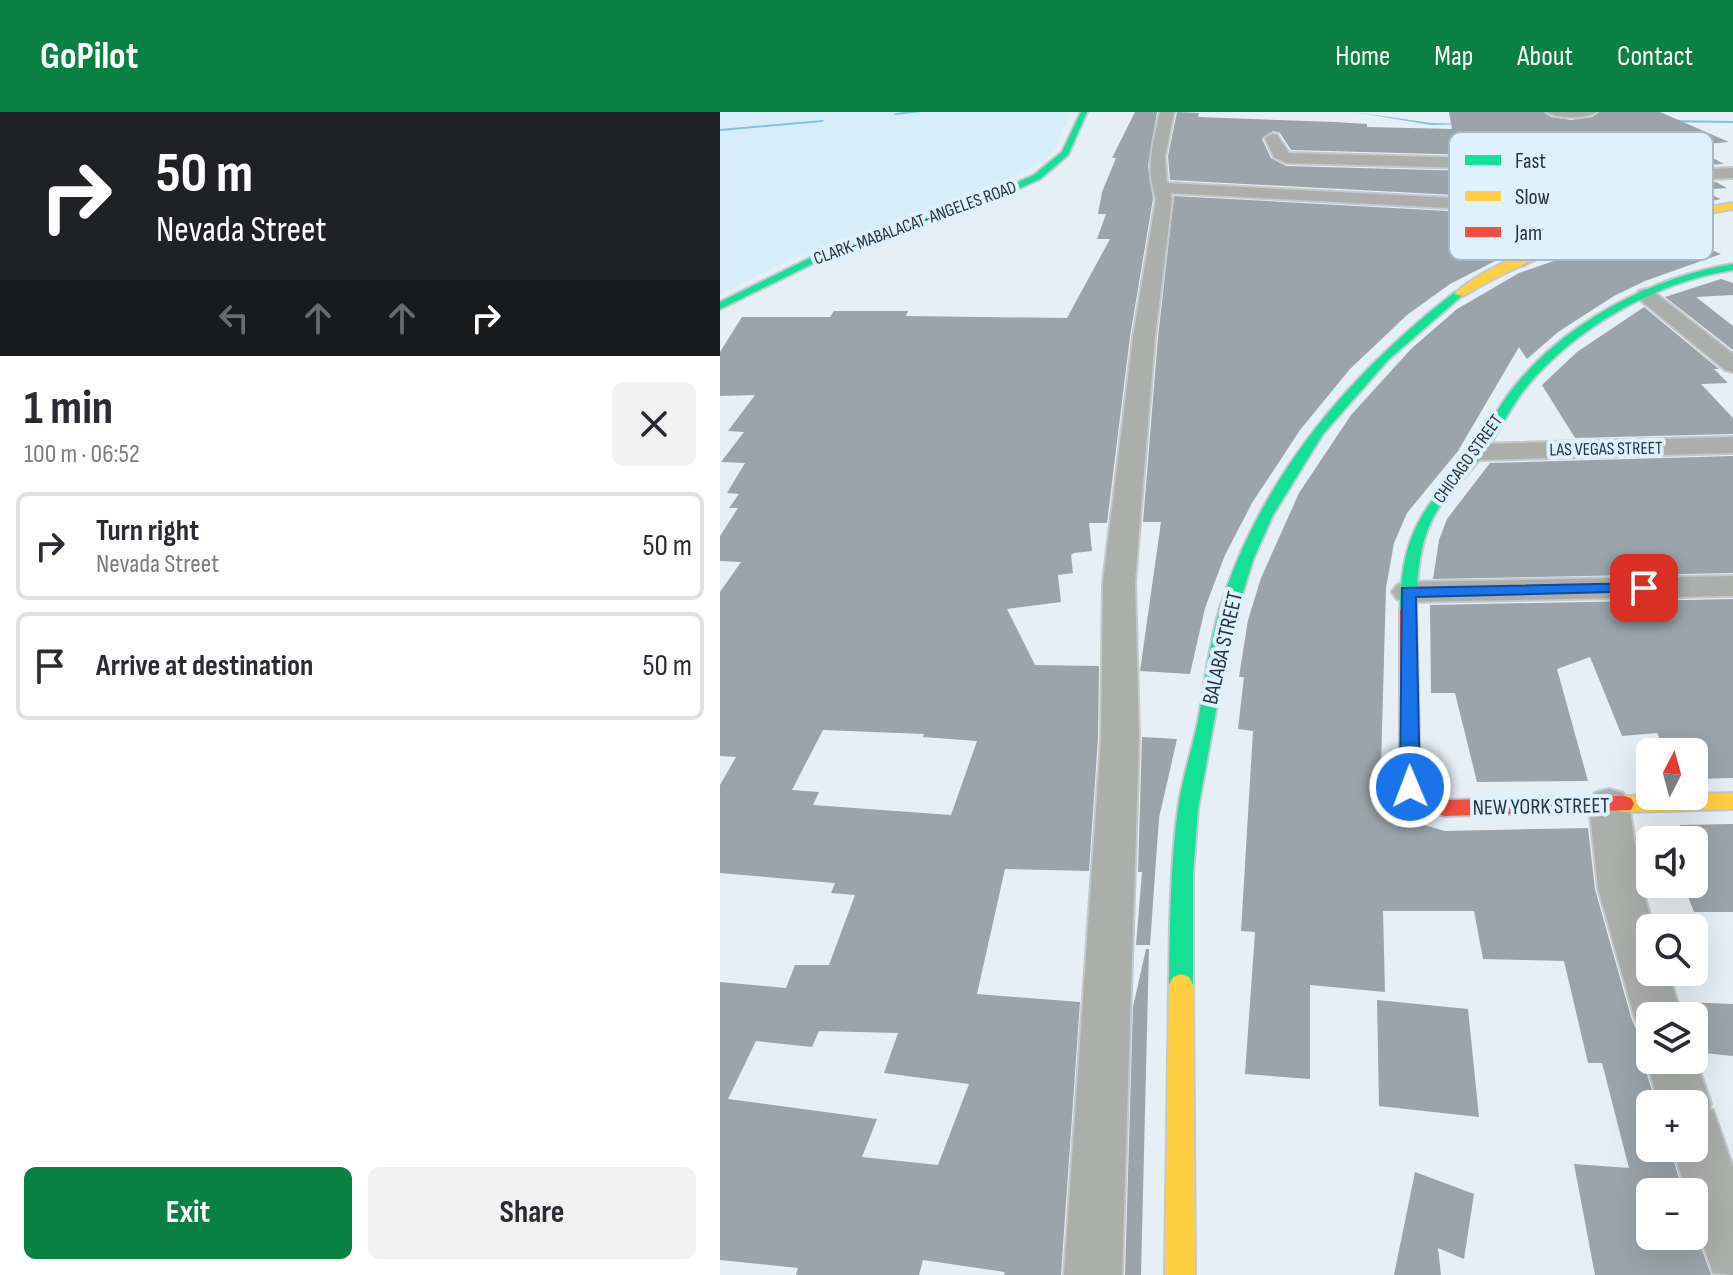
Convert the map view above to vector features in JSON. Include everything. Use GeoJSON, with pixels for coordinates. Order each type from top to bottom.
{"type":"FeatureCollection","features":[{"type":"Feature","properties":{"kind":"street","name":"CLARK-MABALACAT-ANGELES ROAD"},"geometry":{"type":"LineString","coordinates":[[720,306],[759,284],[848,246],[1023,183],[1052,167],[1066,152],[1075,139],[1084,112]]}},
{"type":"Feature","properties":{"kind":"street"},"geometry":{"type":"LineString","coordinates":[[1093,1275],[1120,738],[1119,582],[1144,337],[1164,199],[1158,182],[1157,156],[1167,112]]}},
{"type":"Feature","properties":{"kind":"street"},"geometry":{"type":"LineString","coordinates":[[1554,112],[1589,112]]}},
{"type":"Feature","properties":{"kind":"street"},"geometry":{"type":"LineString","coordinates":[[1272,138],[1279,154],[1286,158],[1449,162]]}},
{"type":"Feature","properties":{"kind":"street"},"geometry":{"type":"LineString","coordinates":[[1713,174],[1733,173]]}},
{"type":"Feature","properties":{"kind":"street"},"geometry":{"type":"LineString","coordinates":[[1162,188],[1449,203]]}},
{"type":"Feature","properties":{"kind":"street","name":"BALABA STREET"},"geometry":{"type":"LineString","coordinates":[[1713,210],[1733,206]]}},
{"type":"Feature","properties":{"kind":"street","name":"BALABA STREET"},"geometry":{"type":"LineString","coordinates":[[1180,1275],[1183,1208],[1180,1024],[1187,816],[1233,594],[1278,496],[1310,442],[1353,388],[1397,341],[1422,321],[1482,279],[1523,260]]}},
{"type":"Feature","properties":{"kind":"street","name":"CHICAGO STREET"},"geometry":{"type":"LineString","coordinates":[[1445,808],[1422,802],[1410,787],[1408,592],[1419,534],[1443,490],[1478,452],[1493,425],[1550,355],[1582,331],[1646,295],[1707,268],[1733,267]]}},
{"type":"Feature","properties":{"kind":"street"},"geometry":{"type":"LineString","coordinates":[[1646,295],[1733,365]]}},
{"type":"Feature","properties":{"kind":"street","name":"LAS VEGAS STREET"},"geometry":{"type":"LineString","coordinates":[[1478,452],[1733,445]]}},
{"type":"Feature","properties":{"kind":"street"},"geometry":{"type":"LineString","coordinates":[[1408,592],[1733,586]]}},
{"type":"Feature","properties":{"kind":"street","name":"NEW YORK STREET"},"geometry":{"type":"LineString","coordinates":[[1445,808],[1733,801]]}},
{"type":"Feature","properties":{"kind":"street"},"geometry":{"type":"LineString","coordinates":[[1609,805],[1620,888],[1654,1002]]}},
{"type":"Feature","properties":{"kind":"street"},"geometry":{"type":"LineString","coordinates":[[1708,1151],[1733,1253]]}},
{"type":"Feature","properties":{"kind":"shaded area"},"geometry":{"type":"Polygon","coordinates":[[[720,112],[1070,112],[1056,148],[1046,160],[1025,171],[987,190],[787,261],[720,294],[720,112]]]}},
{"type":"Feature","properties":{"kind":"building"},"geometry":{"type":"Polygon","coordinates":[[[1135,112],[1157,112],[1148,166],[1153,199],[1130,337],[1107,523],[1089,523],[1092,551],[1071,555],[1073,573],[1058,575],[1061,602],[1007,609],[1035,665],[1099,666],[1098,738],[1089,871],[1005,869],[977,994],[1080,1002],[1061,1275],[1004,1275],[1005,1272],[923,1260],[919,1275],[796,1275],[798,1268],[720,1260],[720,982],[786,988],[795,965],[829,965],[855,895],[831,893],[835,883],[720,873],[720,785],[736,757],[720,756],[720,592],[741,562],[720,561],[720,536],[738,508],[729,508],[739,494],[727,493],[745,463],[721,462],[744,432],[728,431],[755,395],[720,396],[720,352],[742,317],[830,317],[834,311],[908,311],[906,316],[1067,318],[1110,239],[1097,239],[1106,214],[1098,214],[1102,192],[1116,158],[1112,158],[1135,112]],[[823,730],[792,790],[819,792],[813,805],[951,815],[977,741],[923,737],[924,734],[823,730]],[[819,1031],[812,1047],[756,1041],[728,1099],[877,1119],[862,1157],[938,1165],[969,1084],[884,1073],[898,1033],[819,1031]]]}},
{"type":"Feature","properties":{"kind":"building"},"geometry":{"type":"Polygon","coordinates":[[[1177,112],[1199,113],[1198,117],[1452,129],[1449,112],[1544,112],[1551,117],[1571,120],[1592,117],[1599,112],[1660,112],[1706,132],[1449,132],[1449,154],[1291,150],[1280,133],[1273,131],[1262,139],[1271,158],[1286,166],[1449,170],[1449,195],[1170,180],[1168,156],[1177,112]]]}},
{"type":"Feature","properties":{"kind":"building"},"geometry":{"type":"Polygon","coordinates":[[[1713,135],[1729,142],[1713,143],[1713,135]]]}},
{"type":"Feature","properties":{"kind":"building"},"geometry":{"type":"Polygon","coordinates":[[[1713,182],[1716,182],[1727,188],[1713,189],[1713,182]]]}},
{"type":"Feature","properties":{"kind":"building"},"geometry":{"type":"Polygon","coordinates":[[[1174,196],[1449,211],[1449,260],[1497,260],[1450,284],[1407,315],[1350,369],[1300,430],[1252,503],[1225,555],[1205,608],[1190,674],[1140,671],[1161,522],[1143,522],[1158,337],[1174,196]]]}},
{"type":"Feature","properties":{"kind":"building"},"geometry":{"type":"Polygon","coordinates":[[[1557,260],[1704,260],[1645,281],[1614,296],[1558,332],[1527,359],[1519,347],[1458,451],[1407,513],[1394,543],[1386,588],[1381,765],[1384,791],[1399,813],[1401,822],[1445,831],[1588,828],[1595,889],[1636,1029],[1636,1074],[1647,1074],[1652,1090],[1636,1090],[1636,1162],[1674,1162],[1679,1178],[1636,1178],[1636,1250],[1702,1250],[1711,1275],[1595,1275],[1574,1164],[1629,1168],[1602,1063],[1588,1063],[1564,961],[1483,959],[1474,911],[1383,911],[1385,992],[1310,985],[1310,1079],[1245,1074],[1255,932],[1241,931],[1253,731],[1238,729],[1244,677],[1239,677],[1248,620],[1261,578],[1299,493],[1351,415],[1411,349],[1457,309],[1519,273],[1557,260]]]}},
{"type":"Feature","properties":{"kind":"building"},"geometry":{"type":"Polygon","coordinates":[[[1721,279],[1733,283],[1733,295],[1696,297],[1733,326],[1733,350],[1665,297],[1721,279]]]}},
{"type":"Feature","properties":{"kind":"building"},"geometry":{"type":"Polygon","coordinates":[[[1644,307],[1719,369],[1714,369],[1728,383],[1701,384],[1733,418],[1733,434],[1575,438],[1542,385],[1577,352],[1644,307]]]}},
{"type":"Feature","properties":{"kind":"building"},"geometry":{"type":"Polygon","coordinates":[[[1733,456],[1733,573],[1433,579],[1439,540],[1447,519],[1490,463],[1733,456]]]}},
{"type":"Feature","properties":{"kind":"building"},"geometry":{"type":"Polygon","coordinates":[[[1733,599],[1733,778],[1708,779],[1708,738],[1659,738],[1657,733],[1622,736],[1590,657],[1557,669],[1588,781],[1477,782],[1455,693],[1431,693],[1430,605],[1733,599]]]}},
{"type":"Feature","properties":{"kind":"building"},"geometry":{"type":"Polygon","coordinates":[[[1142,737],[1177,739],[1159,818],[1150,945],[1136,945],[1142,872],[1138,872],[1142,737]]]}},
{"type":"Feature","properties":{"kind":"building"},"geometry":{"type":"Polygon","coordinates":[[[1733,824],[1733,912],[1694,912],[1688,898],[1708,898],[1708,826],[1680,825],[1733,824]]]}},
{"type":"Feature","properties":{"kind":"building"},"geometry":{"type":"Polygon","coordinates":[[[1146,949],[1149,949],[1141,1275],[1125,1275],[1133,1007],[1146,949]]]}},
{"type":"Feature","properties":{"kind":"building"},"geometry":{"type":"Polygon","coordinates":[[[1377,1000],[1468,1009],[1479,1117],[1379,1106],[1377,1000]]]}},
{"type":"Feature","properties":{"kind":"building"},"geometry":{"type":"Polygon","coordinates":[[[1708,1003],[1733,1004],[1733,1056],[1708,1053],[1708,1003]]]}},
{"type":"Feature","properties":{"kind":"building"},"geometry":{"type":"Polygon","coordinates":[[[1415,1172],[1474,1194],[1464,1259],[1438,1248],[1441,1275],[1394,1275],[1415,1172]]]}},
{"type":"Feature","properties":{"kind":"waterway"},"geometry":{"type":"LineString","coordinates":[[895,114],[920,112]]}},
{"type":"Feature","properties":{"kind":"waterway"},"geometry":{"type":"LineString","coordinates":[[1356,112],[1431,124],[1468,124]]}},
{"type":"Feature","properties":{"kind":"waterway"},"geometry":{"type":"LineString","coordinates":[[720,130],[822,121]]}},
{"type":"Feature","properties":{"kind":"waterway"},"geometry":{"type":"LineString","coordinates":[[1662,121],[1733,122]]}},
{"type":"Feature","properties":{"kind":"traffic: fast"},"geometry":{"type":"LineString","coordinates":[[720,306],[815,259],[986,200],[1037,177],[1065,153],[1084,112]]}},
{"type":"Feature","properties":{"kind":"traffic: fast"},"geometry":{"type":"LineString","coordinates":[[1408,610],[1413,557],[1427,516],[1477,454],[1528,378],[1570,340],[1622,306],[1678,279],[1733,267]]}},
{"type":"Feature","properties":{"kind":"traffic: fast"},"geometry":{"type":"LineString","coordinates":[[1181,985],[1181,919],[1188,809],[1222,634],[1245,560],[1290,472],[1318,432],[1384,357],[1459,294]]}},
{"type":"Feature","properties":{"kind":"traffic: slow"},"geometry":{"type":"LineString","coordinates":[[1713,210],[1733,206]]}},
{"type":"Feature","properties":{"kind":"traffic: slow"},"geometry":{"type":"LineString","coordinates":[[1459,294],[1489,275],[1522,260]]}},
{"type":"Feature","properties":{"kind":"traffic: slow"},"geometry":{"type":"LineString","coordinates":[[1624,804],[1733,801]]}},
{"type":"Feature","properties":{"kind":"traffic: slow"},"geometry":{"type":"LineString","coordinates":[[1180,1275],[1181,985]]}},
{"type":"Feature","properties":{"kind":"traffic: jam"},"geometry":{"type":"LineString","coordinates":[[1408,610],[1410,787],[1422,802],[1445,808],[1624,804]]}},
{"type":"Feature","properties":{"kind":"route"},"geometry":{"type":"LineString","coordinates":[[1410,787],[1408,592],[1644,588]]}}]}
